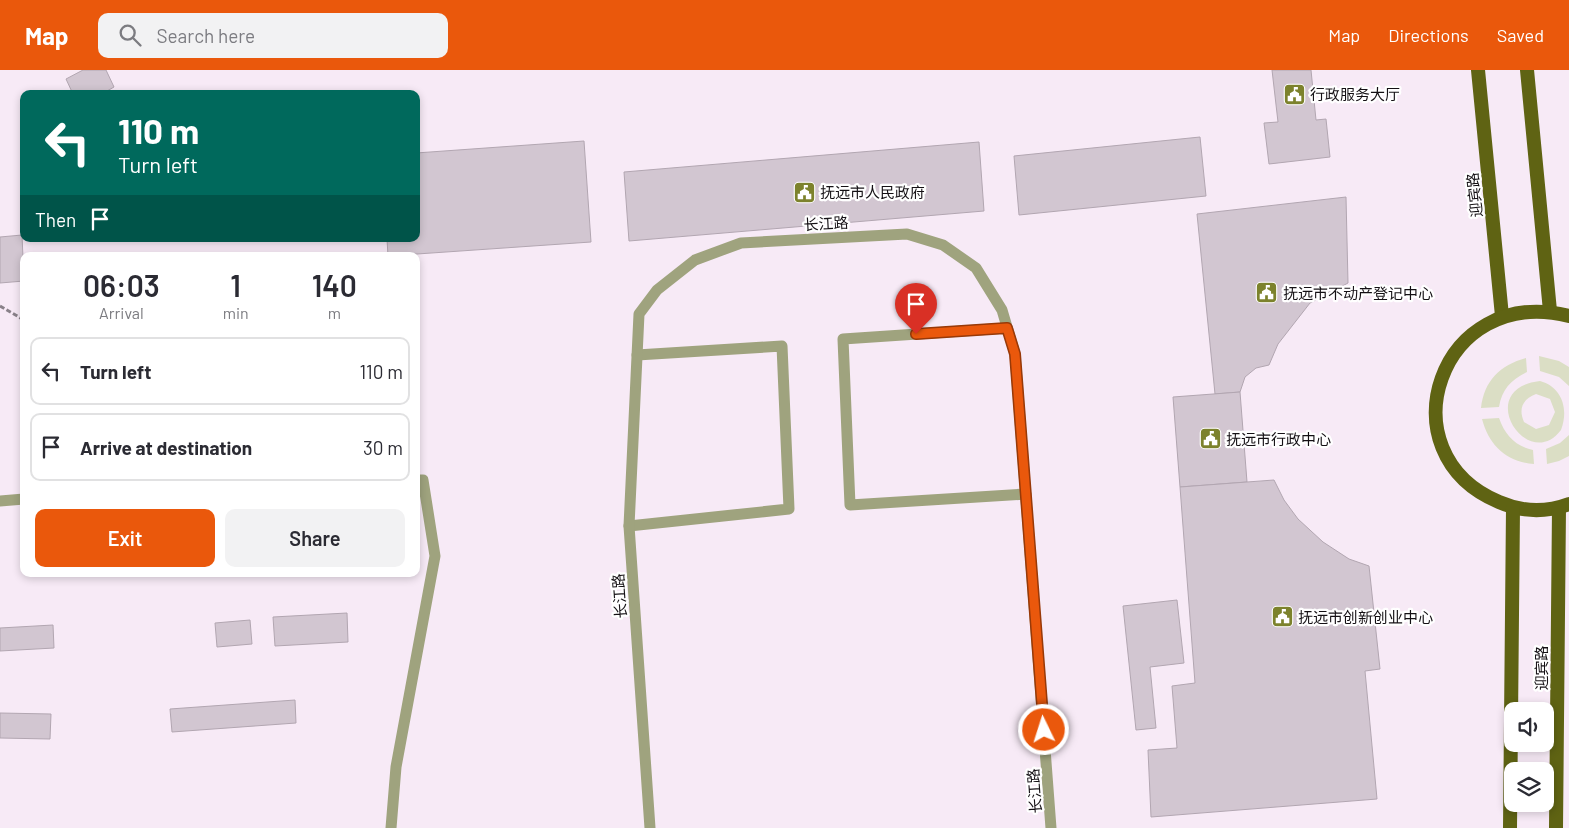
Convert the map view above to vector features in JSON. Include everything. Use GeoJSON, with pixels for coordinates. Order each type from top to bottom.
{"type":"FeatureCollection","features":[{"type":"Feature","properties":{"kind":"main road","name":"迎宾路"},"geometry":{"type":"LineString","coordinates":[[1478,70],[1502,316]]}},
{"type":"Feature","properties":{"kind":"main road"},"geometry":{"type":"LineString","coordinates":[[1526,70],[1550,311]]}},
{"type":"Feature","properties":{"kind":"main road"},"geometry":{"type":"LineString","coordinates":[[1564,506],[1536,511],[1513,508],[1482,495],[1458,473],[1441,445],[1435,412],[1438,387],[1447,364],[1461,344],[1480,327],[1502,316],[1526,311],[1550,311],[1569,316]]}},
{"type":"Feature","properties":{"kind":"main road","name":"迎宾路"},"geometry":{"type":"LineString","coordinates":[[1556,828],[1564,506]]}},
{"type":"Feature","properties":{"kind":"main road","name":"迎宾路"},"geometry":{"type":"LineString","coordinates":[[1510,828],[1513,508]]}},
{"type":"Feature","properties":{"kind":"lane","name":"长江路"},"geometry":{"type":"LineString","coordinates":[[650,828],[629,526],[639,314],[657,290],[695,260],[741,243],[907,234],[943,245],[976,268],[1002,310],[1015,354],[1052,828]]}},
{"type":"Feature","properties":{"kind":"lane"},"geometry":{"type":"LineString","coordinates":[[1007,328],[843,339],[850,505],[1026,494]]}},
{"type":"Feature","properties":{"kind":"lane"},"geometry":{"type":"LineString","coordinates":[[629,526],[789,509],[782,346],[637,355]]}},
{"type":"Feature","properties":{"kind":"lane"},"geometry":{"type":"LineString","coordinates":[[391,828],[396,767],[435,556],[424,480],[420,480]]}},
{"type":"Feature","properties":{"kind":"lane"},"geometry":{"type":"LineString","coordinates":[[0,501],[20,499]]}},
{"type":"Feature","properties":{"kind":"path"},"geometry":{"type":"LineString","coordinates":[[0,306],[20,318]]}},
{"type":"Feature","properties":{"kind":"green space"},"geometry":{"type":"Polygon","coordinates":[[[1539,356],[1559,361],[1569,367],[1569,386],[1559,377],[1540,371],[1539,356]]]}},
{"type":"Feature","properties":{"kind":"green space"},"geometry":{"type":"Polygon","coordinates":[[[1526,358],[1527,372],[1516,378],[1508,386],[1502,395],[1499,407],[1481,408],[1486,390],[1495,376],[1508,365],[1526,358]]]}},
{"type":"Feature","properties":{"kind":"green space"},"geometry":{"type":"Polygon","coordinates":[[[1540,381],[1554,388],[1562,400],[1564,414],[1561,430],[1548,441],[1534,442],[1522,436],[1513,425],[1508,412],[1510,398],[1520,387],[1540,381]],[[1536,394],[1525,401],[1522,408],[1524,422],[1536,429],[1549,425],[1555,412],[1550,399],[1536,394]]]}},
{"type":"Feature","properties":{"kind":"green space"},"geometry":{"type":"Polygon","coordinates":[[[1499,418],[1504,430],[1516,443],[1533,450],[1534,464],[1524,463],[1507,456],[1494,444],[1482,419],[1499,418]]]}},
{"type":"Feature","properties":{"kind":"green space"},"geometry":{"type":"Polygon","coordinates":[[[1569,435],[1569,456],[1547,464],[1546,449],[1560,443],[1569,435]]]}},
{"type":"Feature","properties":{"kind":"building"},"geometry":{"type":"Polygon","coordinates":[[[83,70],[106,70],[114,87],[109,90],[71,90],[66,79],[83,70]]]}},
{"type":"Feature","properties":{"kind":"building","name":"行政服务大厅"},"geometry":{"type":"Polygon","coordinates":[[[1272,70],[1311,70],[1316,120],[1326,119],[1330,157],[1269,164],[1264,123],[1278,122],[1272,70]]]}},
{"type":"Feature","properties":{"kind":"building"},"geometry":{"type":"Polygon","coordinates":[[[1200,137],[1206,196],[1019,215],[1014,156],[1200,137]]]}},
{"type":"Feature","properties":{"kind":"building"},"geometry":{"type":"Polygon","coordinates":[[[584,141],[591,242],[420,254],[420,252],[388,252],[387,242],[420,242],[420,153],[584,141]]]}},
{"type":"Feature","properties":{"kind":"building","name":"抚远市人民政府"},"geometry":{"type":"Polygon","coordinates":[[[979,142],[984,211],[629,241],[624,172],[979,142]]]}},
{"type":"Feature","properties":{"kind":"building","name":"抚远市不动产登记中心"},"geometry":{"type":"Polygon","coordinates":[[[1346,197],[1348,283],[1310,303],[1278,344],[1269,365],[1256,368],[1245,377],[1240,392],[1215,394],[1197,214],[1346,197]]]}},
{"type":"Feature","properties":{"kind":"building"},"geometry":{"type":"Polygon","coordinates":[[[20,235],[23,252],[20,252],[20,281],[0,283],[0,237],[20,235]]]}},
{"type":"Feature","properties":{"kind":"building","name":"抚远市行政中心"},"geometry":{"type":"Polygon","coordinates":[[[1240,392],[1247,482],[1180,487],[1173,397],[1240,392]]]}},
{"type":"Feature","properties":{"kind":"building","name":"抚远市创新创业中心"},"geometry":{"type":"Polygon","coordinates":[[[1274,480],[1284,500],[1298,519],[1323,542],[1349,559],[1369,566],[1380,669],[1365,671],[1377,799],[1151,817],[1148,750],[1177,748],[1172,686],[1195,683],[1180,487],[1274,480]]]}},
{"type":"Feature","properties":{"kind":"building"},"geometry":{"type":"Polygon","coordinates":[[[1177,600],[1184,663],[1150,667],[1156,728],[1136,730],[1123,606],[1177,600]]]}},
{"type":"Feature","properties":{"kind":"building"},"geometry":{"type":"Polygon","coordinates":[[[347,613],[348,642],[275,646],[273,617],[347,613]]]}},
{"type":"Feature","properties":{"kind":"building"},"geometry":{"type":"Polygon","coordinates":[[[250,620],[252,644],[217,647],[215,623],[250,620]]]}},
{"type":"Feature","properties":{"kind":"building"},"geometry":{"type":"Polygon","coordinates":[[[53,625],[54,648],[0,651],[0,628],[53,625]]]}},
{"type":"Feature","properties":{"kind":"building"},"geometry":{"type":"Polygon","coordinates":[[[295,700],[296,723],[172,732],[170,709],[295,700]]]}},
{"type":"Feature","properties":{"kind":"building"},"geometry":{"type":"Polygon","coordinates":[[[0,713],[51,714],[50,739],[0,738],[0,713]]]}},
{"type":"Feature","properties":{"kind":"place","name":"行政服务大厅"},"geometry":{"type":"Point","coordinates":[1294,94]}},
{"type":"Feature","properties":{"kind":"place","name":"抚远市人民政府"},"geometry":{"type":"Point","coordinates":[804,192]}},
{"type":"Feature","properties":{"kind":"place","name":"抚远市不动产登记中心"},"geometry":{"type":"Point","coordinates":[1267,293]}},
{"type":"Feature","properties":{"kind":"place","name":"抚远市行政中心"},"geometry":{"type":"Point","coordinates":[1210,439]}},
{"type":"Feature","properties":{"kind":"place","name":"抚远市创新创业中心"},"geometry":{"type":"Point","coordinates":[1282,617]}},
{"type":"Feature","properties":{"kind":"route"},"geometry":{"type":"LineString","coordinates":[[916,334],[1007,328],[1015,354],[1044,730]]}}]}
